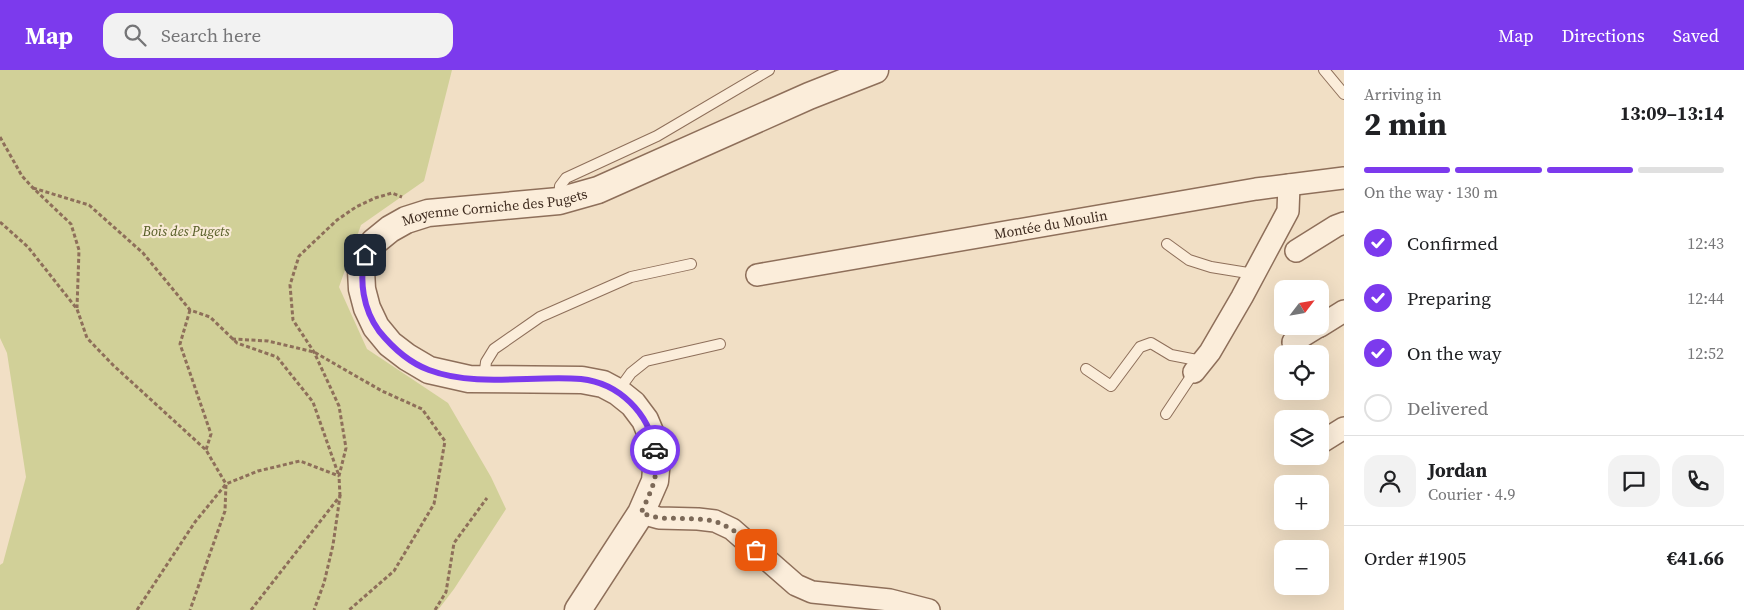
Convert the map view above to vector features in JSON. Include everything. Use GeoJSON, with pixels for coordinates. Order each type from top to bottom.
{"type":"FeatureCollection","features":[{"type":"Feature","properties":{"kind":"street","name":"Moyenne Corniche des Pugets"},"geometry":{"type":"LineString","coordinates":[[578,610],[641,513],[655,481],[657,459],[653,439],[645,420],[633,404],[618,392],[603,384],[582,380],[469,379],[428,370],[390,344],[376,327],[367,308],[362,289],[361,270],[365,255],[374,242],[390,229],[406,220],[428,213],[559,201],[619,181],[776,111],[875,70]]}},
{"type":"Feature","properties":{"kind":"street","name":"Montée du Moulin"},"geometry":{"type":"LineString","coordinates":[[757,275],[992,234],[1289,185],[1344,178]]}},
{"type":"Feature","properties":{"kind":"street"},"geometry":{"type":"LineString","coordinates":[[1198,366],[1210,352],[1288,211],[1289,185]]}},
{"type":"Feature","properties":{"kind":"street"},"geometry":{"type":"LineString","coordinates":[[1296,251],[1344,223]]}},
{"type":"Feature","properties":{"kind":"street"},"geometry":{"type":"LineString","coordinates":[[1329,320],[1344,311]]}},
{"type":"Feature","properties":{"kind":"street"},"geometry":{"type":"LineString","coordinates":[[1292,342],[1304,335]]}},
{"type":"Feature","properties":{"kind":"street"},"geometry":{"type":"LineString","coordinates":[[1329,437],[1344,428]]}},
{"type":"Feature","properties":{"kind":"street"},"geometry":{"type":"LineString","coordinates":[[641,513],[659,518],[707,520],[724,525],[732,529],[796,586],[812,592],[890,600],[919,608]]}},
{"type":"Feature","properties":{"kind":"lane"},"geometry":{"type":"LineString","coordinates":[[559,201],[560,186],[566,178],[657,136],[768,70]]}},
{"type":"Feature","properties":{"kind":"lane"},"geometry":{"type":"LineString","coordinates":[[1324,70],[1344,94]]}},
{"type":"Feature","properties":{"kind":"lane"},"geometry":{"type":"LineString","coordinates":[[1168,244],[1189,260],[1211,268],[1254,274]]}},
{"type":"Feature","properties":{"kind":"lane"},"geometry":{"type":"LineString","coordinates":[[484,379],[486,362],[494,348],[540,317],[631,277],[691,264]]}},
{"type":"Feature","properties":{"kind":"lane"},"geometry":{"type":"LineString","coordinates":[[1086,369],[1111,386],[1140,347],[1151,343],[1172,355],[1198,366],[1166,414]]}},
{"type":"Feature","properties":{"kind":"lane"},"geometry":{"type":"LineString","coordinates":[[618,392],[631,373],[646,361],[720,344]]}},
{"type":"Feature","properties":{"kind":"path"},"geometry":{"type":"LineString","coordinates":[[0,137],[22,176],[71,224],[79,250],[77,308]]}},
{"type":"Feature","properties":{"kind":"path"},"geometry":{"type":"LineString","coordinates":[[33,188],[88,205],[143,253],[190,310],[210,317],[237,343],[277,357],[314,402],[339,476],[340,496],[333,546],[314,610]]}},
{"type":"Feature","properties":{"kind":"path"},"geometry":{"type":"LineString","coordinates":[[339,476],[346,448],[339,406],[314,352],[293,320],[290,285],[299,256],[337,220],[356,207],[375,198]]}},
{"type":"Feature","properties":{"kind":"path"},"geometry":{"type":"LineString","coordinates":[[0,222],[28,247],[77,308],[87,338],[113,365],[206,450],[226,484],[226,511],[190,610]]}},
{"type":"Feature","properties":{"kind":"path"},"geometry":{"type":"LineString","coordinates":[[190,310],[180,344],[211,434],[206,450]]}},
{"type":"Feature","properties":{"kind":"path"},"geometry":{"type":"LineString","coordinates":[[232,339],[268,341],[314,352],[382,391],[422,409],[445,441],[434,504],[394,571],[348,610]]}},
{"type":"Feature","properties":{"kind":"path"},"geometry":{"type":"LineString","coordinates":[[137,610],[195,522],[226,484],[258,471],[300,461],[339,476]]}},
{"type":"Feature","properties":{"kind":"path"},"geometry":{"type":"LineString","coordinates":[[251,610],[340,496]]}},
{"type":"Feature","properties":{"kind":"path"},"geometry":{"type":"LineString","coordinates":[[435,610],[446,592],[454,543],[487,498]]}},
{"type":"Feature","properties":{"kind":"green space","name":"Bois des Pugets"},"geometry":{"type":"Polygon","coordinates":[[[0,70],[452,70],[424,181],[361,225],[339,287],[367,349],[448,403],[491,477],[506,509],[454,589],[438,610],[0,610],[0,565],[3,563],[26,477],[7,353],[0,338],[0,70]]]}},
{"type":"Feature","properties":{"kind":"way so far"},"geometry":{"type":"LineString","coordinates":[[655,450],[657,459],[655,481],[641,513],[659,518],[715,521],[732,529],[756,550]]}},
{"type":"Feature","properties":{"kind":"route"},"geometry":{"type":"LineString","coordinates":[[365,255],[361,270],[362,289],[367,308],[376,327],[390,344],[407,357],[428,370],[469,379],[582,380],[603,384],[618,392],[633,404],[645,420],[653,439],[655,450]]}}]}
